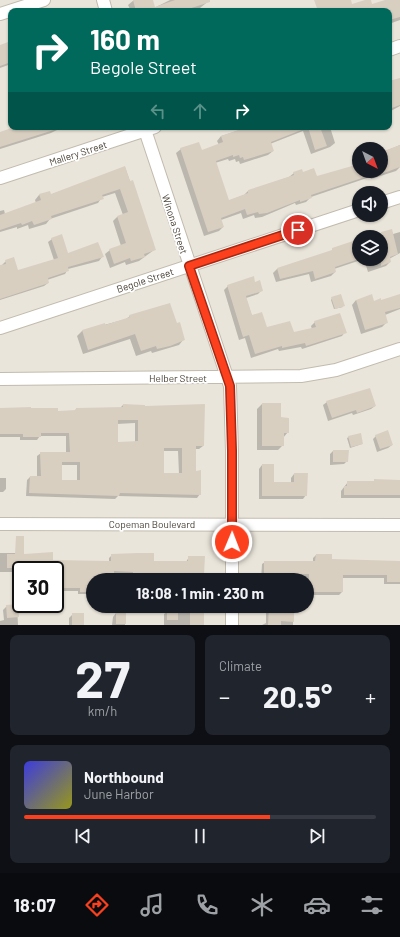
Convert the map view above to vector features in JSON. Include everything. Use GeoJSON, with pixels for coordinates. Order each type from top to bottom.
{"type":"FeatureCollection","features":[{"type":"Feature","properties":{"kind":"street"},"geometry":{"type":"LineString","coordinates":[[19,8],[44,0]]}},
{"type":"Feature","properties":{"kind":"street","name":"Mallery Street"},"geometry":{"type":"LineString","coordinates":[[0,178],[142,130]]}},
{"type":"Feature","properties":{"kind":"street","name":"Winona Street"},"geometry":{"type":"LineString","coordinates":[[149,130],[189,266],[228,378],[231,391],[232,573]]}},
{"type":"Feature","properties":{"kind":"street"},"geometry":{"type":"LineString","coordinates":[[388,201],[400,197]]}},
{"type":"Feature","properties":{"kind":"street","name":"Begole Street"},"geometry":{"type":"LineString","coordinates":[[0,328],[352,212]]}},
{"type":"Feature","properties":{"kind":"street","name":"Helber Street"},"geometry":{"type":"LineString","coordinates":[[0,379],[228,378],[313,375],[400,349]]}},
{"type":"Feature","properties":{"kind":"street","name":"Copeman Boulevard"},"geometry":{"type":"LineString","coordinates":[[0,524],[400,525]]}},
{"type":"Feature","properties":{"kind":"street"},"geometry":{"type":"LineString","coordinates":[[232,613],[232,625]]}},
{"type":"Feature","properties":{"kind":"shaded area"},"geometry":{"type":"Polygon","coordinates":[[[0,0],[400,0],[400,625],[0,625],[0,0]]]}},
{"type":"Feature","properties":{"kind":"building"},"geometry":{"type":"Polygon","coordinates":[[[133,0],[153,0],[155,7],[175,0],[210,0],[210,2],[191,8],[135,8],[133,0]]]}},
{"type":"Feature","properties":{"kind":"building"},"geometry":{"type":"Polygon","coordinates":[[[314,0],[351,0],[352,4],[365,0],[371,0],[372,4],[385,0],[400,0],[400,17],[392,19],[392,8],[317,8],[314,0]]]}},
{"type":"Feature","properties":{"kind":"building"},"geometry":{"type":"Polygon","coordinates":[[[8,42],[8,63],[0,66],[0,45],[8,42]]]}},
{"type":"Feature","properties":{"kind":"building"},"geometry":{"type":"Polygon","coordinates":[[[400,78],[400,105],[392,108],[392,80],[400,78]]]}},
{"type":"Feature","properties":{"kind":"building"},"geometry":{"type":"Polygon","coordinates":[[[8,129],[54,130],[0,147],[0,132],[8,129]]]}},
{"type":"Feature","properties":{"kind":"building"},"geometry":{"type":"Polygon","coordinates":[[[238,130],[301,130],[271,142],[274,151],[244,160],[243,157],[240,158],[239,155],[233,157],[233,155],[216,161],[229,200],[248,193],[248,190],[294,175],[293,172],[302,169],[303,172],[314,168],[317,176],[352,166],[352,178],[362,178],[311,195],[312,198],[300,202],[300,200],[267,213],[259,214],[258,212],[247,215],[245,209],[221,218],[224,227],[208,232],[180,148],[199,142],[202,150],[223,142],[221,136],[238,130]]]}},
{"type":"Feature","properties":{"kind":"building"},"geometry":{"type":"Polygon","coordinates":[[[309,130],[321,130],[327,146],[315,150],[309,130]]]}},
{"type":"Feature","properties":{"kind":"building"},"geometry":{"type":"Polygon","coordinates":[[[400,145],[400,167],[388,171],[388,149],[400,145]]]}},
{"type":"Feature","properties":{"kind":"building"},"geometry":{"type":"Polygon","coordinates":[[[125,166],[130,181],[133,180],[156,250],[144,254],[145,257],[131,261],[130,258],[114,264],[109,249],[126,243],[117,216],[128,212],[120,189],[102,195],[104,199],[51,216],[52,219],[34,225],[32,221],[22,225],[21,223],[0,230],[0,215],[41,200],[39,194],[50,191],[51,194],[125,166]]]}},
{"type":"Feature","properties":{"kind":"building"},"geometry":{"type":"Polygon","coordinates":[[[392,229],[398,254],[390,257],[391,262],[388,263],[388,230],[392,229]]]}},
{"type":"Feature","properties":{"kind":"building"},"geometry":{"type":"Polygon","coordinates":[[[62,234],[68,253],[98,242],[104,257],[68,267],[69,271],[48,278],[49,283],[0,299],[0,265],[6,264],[5,260],[14,257],[18,270],[58,258],[51,238],[62,234]]]}},
{"type":"Feature","properties":{"kind":"building"},"geometry":{"type":"Polygon","coordinates":[[[352,241],[352,261],[335,267],[336,272],[315,279],[313,271],[280,279],[277,268],[332,250],[332,248],[352,241]]]}},
{"type":"Feature","properties":{"kind":"building"},"geometry":{"type":"Polygon","coordinates":[[[254,276],[255,282],[260,280],[263,291],[246,296],[252,315],[262,312],[267,327],[290,321],[294,332],[316,327],[314,321],[340,313],[347,333],[306,346],[305,343],[282,348],[282,346],[255,354],[249,335],[243,337],[227,285],[254,276]]]}},
{"type":"Feature","properties":{"kind":"building"},"geometry":{"type":"Polygon","coordinates":[[[341,294],[345,306],[335,309],[331,297],[341,294]]]}},
{"type":"Feature","properties":{"kind":"building"},"geometry":{"type":"Polygon","coordinates":[[[372,294],[374,301],[400,294],[400,308],[385,312],[388,323],[365,330],[356,300],[372,294]]]}},
{"type":"Feature","properties":{"kind":"building"},"geometry":{"type":"Polygon","coordinates":[[[170,303],[177,323],[180,322],[185,340],[170,346],[157,349],[156,346],[141,351],[135,334],[88,350],[82,330],[105,323],[105,325],[130,317],[129,315],[170,303]]]}},
{"type":"Feature","properties":{"kind":"building"},"geometry":{"type":"Polygon","coordinates":[[[370,388],[376,406],[357,413],[356,410],[332,418],[326,401],[370,388]]]}},
{"type":"Feature","properties":{"kind":"building"},"geometry":{"type":"Polygon","coordinates":[[[262,403],[281,403],[281,417],[289,418],[289,433],[284,433],[284,446],[262,446],[262,403]]]}},
{"type":"Feature","properties":{"kind":"building"},"geometry":{"type":"Polygon","coordinates":[[[123,404],[145,406],[205,404],[204,446],[196,446],[196,471],[201,470],[201,495],[120,493],[119,496],[29,493],[30,476],[41,476],[40,452],[70,452],[69,433],[41,433],[41,437],[23,437],[23,434],[0,434],[0,408],[58,408],[58,411],[76,410],[76,408],[123,407],[123,404]],[[118,420],[118,442],[138,441],[138,420],[118,420]],[[164,448],[164,473],[182,473],[182,448],[164,448]],[[62,462],[62,480],[80,480],[80,462],[62,462]]]}},
{"type":"Feature","properties":{"kind":"building"},"geometry":{"type":"Polygon","coordinates":[[[388,430],[393,445],[380,449],[375,435],[388,430]]]}},
{"type":"Feature","properties":{"kind":"building"},"geometry":{"type":"Polygon","coordinates":[[[361,433],[363,444],[351,447],[348,436],[361,433]]]}},
{"type":"Feature","properties":{"kind":"building"},"geometry":{"type":"Polygon","coordinates":[[[333,450],[349,450],[348,462],[333,462],[333,450]]]}},
{"type":"Feature","properties":{"kind":"building"},"geometry":{"type":"Polygon","coordinates":[[[262,464],[274,464],[274,482],[294,482],[294,473],[308,473],[307,496],[262,496],[262,464]]]}},
{"type":"Feature","properties":{"kind":"building"},"geometry":{"type":"Polygon","coordinates":[[[374,479],[400,480],[400,495],[344,495],[344,486],[347,486],[347,481],[374,481],[374,479]]]}},
{"type":"Feature","properties":{"kind":"building"},"geometry":{"type":"Polygon","coordinates":[[[16,536],[24,536],[24,554],[53,552],[53,560],[111,561],[111,554],[137,553],[154,553],[154,561],[188,561],[188,556],[205,556],[204,573],[133,573],[114,571],[114,573],[86,573],[86,592],[80,592],[80,588],[64,588],[64,561],[12,561],[12,568],[7,568],[7,554],[15,554],[16,536]]]}},
{"type":"Feature","properties":{"kind":"building"},"geometry":{"type":"Polygon","coordinates":[[[316,554],[332,554],[332,559],[400,561],[400,582],[387,582],[387,575],[343,575],[343,592],[314,592],[314,573],[264,573],[264,561],[315,561],[316,554]]]}},
{"type":"Feature","properties":{"kind":"building"},"geometry":{"type":"Polygon","coordinates":[[[12,604],[12,613],[19,613],[19,617],[7,618],[6,605],[12,604]]]}},
{"type":"Feature","properties":{"kind":"building"},"geometry":{"type":"Polygon","coordinates":[[[72,613],[84,613],[84,625],[72,625],[72,613]]]}},
{"type":"Feature","properties":{"kind":"building"},"geometry":{"type":"Polygon","coordinates":[[[116,613],[126,613],[126,624],[116,624],[116,613]]]}},
{"type":"Feature","properties":{"kind":"building"},"geometry":{"type":"Polygon","coordinates":[[[167,613],[178,613],[178,620],[167,620],[167,613]]]}},
{"type":"Feature","properties":{"kind":"building"},"geometry":{"type":"Polygon","coordinates":[[[190,613],[204,613],[204,625],[190,625],[190,613]]]}},
{"type":"Feature","properties":{"kind":"building"},"geometry":{"type":"Polygon","coordinates":[[[269,613],[294,613],[294,622],[281,621],[281,625],[268,625],[269,613]]]}},
{"type":"Feature","properties":{"kind":"route"},"geometry":{"type":"LineString","coordinates":[[232,542],[231,391],[228,378],[189,266],[298,230]]}}]}
